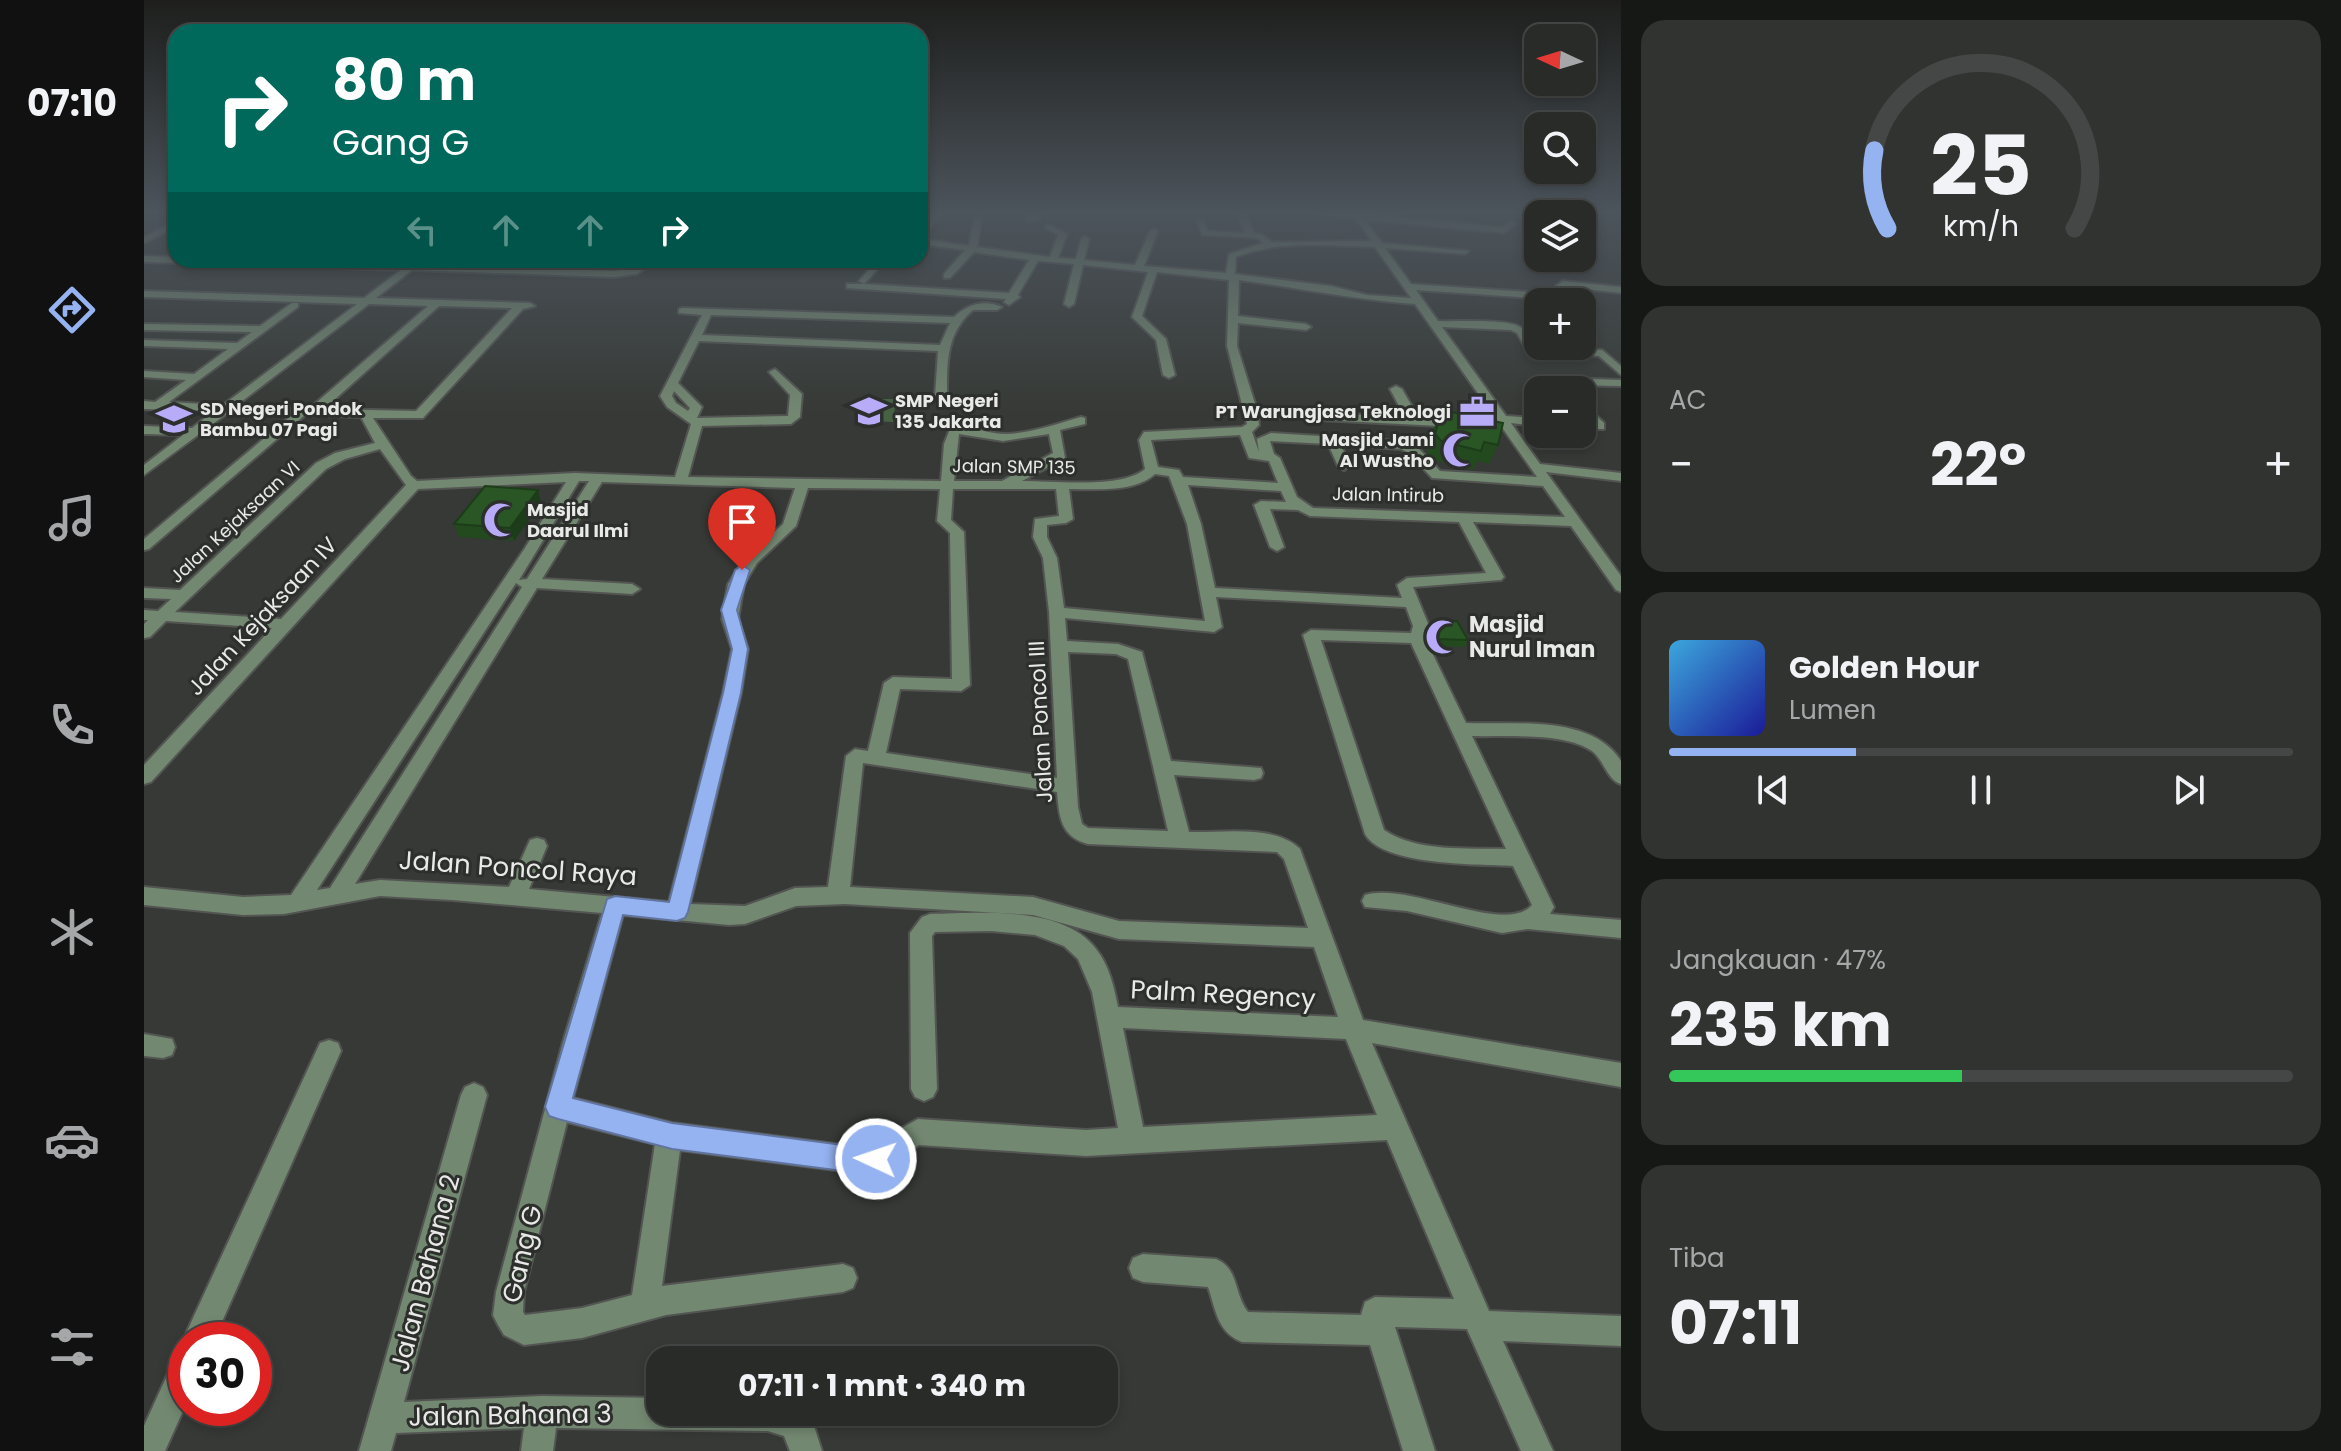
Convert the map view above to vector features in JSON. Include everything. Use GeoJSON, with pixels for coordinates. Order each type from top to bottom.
{"type":"FeatureCollection","features":[{"type":"Feature","properties":{"kind":"street"},"geometry":{"type":"LineString","coordinates":[[144,471],[391,281]]}},
{"type":"Feature","properties":{"kind":"street"},"geometry":{"type":"LineString","coordinates":[[850,286],[958,291],[1012,299],[1022,281]]}},
{"type":"Feature","properties":{"kind":"street"},"geometry":{"type":"LineString","coordinates":[[1069,304],[1075,281]]}},
{"type":"Feature","properties":{"kind":"street"},"geometry":{"type":"LineString","coordinates":[[1149,281],[1137,317],[1161,339],[1169,375]]}},
{"type":"Feature","properties":{"kind":"street"},"geometry":{"type":"LineString","coordinates":[[1057,612],[1214,627],[1192,519],[1180,481],[1174,473],[1152,470],[1145,440],[1148,435],[1245,431],[1253,425],[1232,346],[1232,281]]}},
{"type":"Feature","properties":{"kind":"street"},"geometry":{"type":"LineString","coordinates":[[1264,281],[1331,289],[1367,298],[1420,301]]}},
{"type":"Feature","properties":{"kind":"street"},"geometry":{"type":"LineString","coordinates":[[1406,281],[1500,423],[1621,587]]}},
{"type":"Feature","properties":{"kind":"street"},"geometry":{"type":"LineString","coordinates":[[1410,287],[1561,297],[1566,296],[1561,286],[1563,284],[1621,290]]}},
{"type":"Feature","properties":{"kind":"street"},"geometry":{"type":"LineString","coordinates":[[144,294],[525,306],[419,415],[150,405]]}},
{"type":"Feature","properties":{"kind":"street"},"geometry":{"type":"LineString","coordinates":[[144,301],[356,308]]}},
{"type":"Feature","properties":{"kind":"street"},"geometry":{"type":"LineString","coordinates":[[144,546],[437,303]]}},
{"type":"Feature","properties":{"kind":"street"},"geometry":{"type":"LineString","coordinates":[[150,405],[196,377],[295,305]]}},
{"type":"Feature","properties":{"kind":"street"},"geometry":{"type":"LineString","coordinates":[[941,396],[942,348],[955,320],[971,307],[997,307]]}},
{"type":"Feature","properties":{"kind":"street"},"geometry":{"type":"LineString","coordinates":[[683,311],[955,320]]}},
{"type":"Feature","properties":{"kind":"street"},"geometry":{"type":"LineString","coordinates":[[708,312],[667,392],[667,400],[694,420],[791,420],[795,414],[796,394],[775,372]]}},
{"type":"Feature","properties":{"kind":"street"},"geometry":{"type":"LineString","coordinates":[[1233,319],[1306,327]]}},
{"type":"Feature","properties":{"kind":"street"},"geometry":{"type":"LineString","coordinates":[[1437,324],[1507,326],[1524,331]]}},
{"type":"Feature","properties":{"kind":"street"},"geometry":{"type":"LineString","coordinates":[[144,327],[262,329]]}},
{"type":"Feature","properties":{"kind":"street"},"geometry":{"type":"LineString","coordinates":[[1521,331],[1532,348],[1602,353],[1621,372]]}},
{"type":"Feature","properties":{"kind":"street"},"geometry":{"type":"LineString","coordinates":[[695,338],[942,348]]}},
{"type":"Feature","properties":{"kind":"street"},"geometry":{"type":"LineString","coordinates":[[144,343],[239,346]]}},
{"type":"Feature","properties":{"kind":"street"},"geometry":{"type":"LineString","coordinates":[[144,374],[196,377]]}},
{"type":"Feature","properties":{"kind":"street"},"geometry":{"type":"LineString","coordinates":[[1596,382],[1621,383]]}},
{"type":"Feature","properties":{"kind":"street"},"geometry":{"type":"LineString","coordinates":[[1396,389],[1413,420]]}},
{"type":"Feature","properties":{"kind":"street"},"geometry":{"type":"LineString","coordinates":[[1252,413],[1477,424]]}},
{"type":"Feature","properties":{"kind":"street"},"geometry":{"type":"LineString","coordinates":[[365,414],[382,445],[406,479],[414,485]]}},
{"type":"Feature","properties":{"kind":"street"},"geometry":{"type":"LineString","coordinates":[[680,482],[694,420]]}},
{"type":"Feature","properties":{"kind":"street"},"geometry":{"type":"LineString","coordinates":[[876,758],[893,683],[961,685],[957,532],[944,521],[950,444],[955,431],[1002,438],[1081,421]]}},
{"type":"Feature","properties":{"kind":"street"},"geometry":{"type":"LineString","coordinates":[[1500,423],[1524,422]]}},
{"type":"Feature","properties":{"kind":"street"},"geometry":{"type":"LineString","coordinates":[[1005,485],[1014,477],[1060,455],[1054,429]]}},
{"type":"Feature","properties":{"kind":"street"},"geometry":{"type":"LineString","coordinates":[[144,430],[196,432]]}},
{"type":"Feature","properties":{"kind":"street"},"geometry":{"type":"LineString","coordinates":[[1245,431],[1254,455],[1274,458],[1296,506]]}},
{"type":"Feature","properties":{"kind":"street"},"geometry":{"type":"LineString","coordinates":[[1268,453],[1263,439],[1266,438],[1411,447],[1429,471],[1437,475],[1545,482]]}},
{"type":"Feature","properties":{"kind":"street"},"geometry":{"type":"LineString","coordinates":[[1333,441],[1344,466]]}},
{"type":"Feature","properties":{"kind":"street","name":"Jalan Kejaksaan VI"},"geometry":{"type":"LineString","coordinates":[[144,633],[321,466],[340,456],[382,445]]}},
{"type":"Feature","properties":{"kind":"street"},"geometry":{"type":"LineString","coordinates":[[1534,467],[1620,477]]}},
{"type":"Feature","properties":{"kind":"street","name":"Jalan SMP 135"},"geometry":{"type":"LineString","coordinates":[[414,485],[476,486],[575,477],[680,482],[1062,486],[1110,485],[1144,477],[1152,470]]}},
{"type":"Feature","properties":{"kind":"street"},"geometry":{"type":"LineString","coordinates":[[297,904],[575,477]]}},
{"type":"Feature","properties":{"kind":"street"},"geometry":{"type":"LineString","coordinates":[[337,895],[597,479]]}},
{"type":"Feature","properties":{"kind":"street"},"geometry":{"type":"LineString","coordinates":[[1180,481],[1285,487]]}},
{"type":"Feature","properties":{"kind":"street"},"geometry":{"type":"LineString","coordinates":[[677,912],[719,752],[740,649],[730,619],[736,584],[751,560],[789,526],[803,484]]}},
{"type":"Feature","properties":{"kind":"street","name":"Jalan Kejaksaan IV"},"geometry":{"type":"LineString","coordinates":[[144,777],[414,485]]}},
{"type":"Feature","properties":{"kind":"street","name":"Jalan Poncol III"},"geometry":{"type":"LineString","coordinates":[[1062,486],[1066,519],[1040,522],[1040,537],[1050,558],[1057,612],[1072,828],[1075,833],[1088,836],[1180,837]]}},
{"type":"Feature","properties":{"kind":"street","name":"Jalan Intirub"},"geometry":{"type":"LineString","coordinates":[[1277,547],[1261,505],[1296,506],[1320,514],[1574,522]]}},
{"type":"Feature","properties":{"kind":"street","name":"Jalan Intirub"},"geometry":{"type":"LineString","coordinates":[[1412,603],[1405,583],[1496,577],[1463,517]]}},
{"type":"Feature","properties":{"kind":"street"},"geometry":{"type":"LineString","coordinates":[[509,582],[632,589]]}},
{"type":"Feature","properties":{"kind":"street"},"geometry":{"type":"LineString","coordinates":[[1207,592],[1412,603],[1421,626],[1417,638],[1543,907],[1540,915],[1531,921]]}},
{"type":"Feature","properties":{"kind":"street"},"geometry":{"type":"LineString","coordinates":[[144,593],[184,595]]}},
{"type":"Feature","properties":{"kind":"street"},"geometry":{"type":"LineString","coordinates":[[144,615],[283,624]]}},
{"type":"Feature","properties":{"kind":"street"},"geometry":{"type":"LineString","coordinates":[[1417,638],[1311,635],[1375,834],[1384,843],[1407,850],[1520,858]]}},
{"type":"Feature","properties":{"kind":"street"},"geometry":{"type":"LineString","coordinates":[[1059,646],[1118,649],[1136,656],[1180,837],[1271,842],[1284,846],[1300,870],[1320,938],[1354,1029],[1537,1451]]}},
{"type":"Feature","properties":{"kind":"street"},"geometry":{"type":"LineString","coordinates":[[1459,729],[1568,735],[1586,740],[1598,746],[1621,777]]}},
{"type":"Feature","properties":{"kind":"street"},"geometry":{"type":"LineString","coordinates":[[838,895],[855,756],[1067,786]]}},
{"type":"Feature","properties":{"kind":"street"},"geometry":{"type":"LineString","coordinates":[[1162,767],[1254,773]]}},
{"type":"Feature","properties":{"kind":"street"},"geometry":{"type":"LineString","coordinates":[[515,897],[537,846]]}},
{"type":"Feature","properties":{"kind":"street","name":"Jalan Poncol Raya"},"geometry":{"type":"LineString","coordinates":[[144,896],[243,906],[297,904],[380,888],[745,915],[795,897],[838,895],[1033,906],[1119,930],[1320,938]]}},
{"type":"Feature","properties":{"kind":"street"},"geometry":{"type":"LineString","coordinates":[[1373,901],[1409,902],[1478,921],[1531,921],[1621,929]]}},
{"type":"Feature","properties":{"kind":"street","name":"Gang G"},"geometry":{"type":"LineString","coordinates":[[615,905],[510,1292],[508,1315],[514,1325],[524,1330],[582,1323],[666,1300],[843,1278]]}},
{"type":"Feature","properties":{"kind":"street","name":"Palm Regency"},"geometry":{"type":"LineString","coordinates":[[924,1089],[921,933],[930,923],[1009,923],[1068,937],[1086,952],[1099,976],[1109,1017],[1354,1029]]}},
{"type":"Feature","properties":{"kind":"street"},"geometry":{"type":"LineString","coordinates":[[1109,1017],[1133,1141]]}},
{"type":"Feature","properties":{"kind":"street"},"geometry":{"type":"LineString","coordinates":[[1354,1029],[1621,1075]]}},
{"type":"Feature","properties":{"kind":"street"},"geometry":{"type":"LineString","coordinates":[[207,1322],[329,1051]]}},
{"type":"Feature","properties":{"kind":"street","name":"Jalan Bahana 2"},"geometry":{"type":"LineString","coordinates":[[375,1451],[474,1095]]}},
{"type":"Feature","properties":{"kind":"street"},"geometry":{"type":"LineString","coordinates":[[558,1107],[669,1135],[866,1161],[876,1159],[898,1141],[918,1132],[1086,1143],[1396,1127]]}},
{"type":"Feature","properties":{"kind":"street"},"geometry":{"type":"LineString","coordinates":[[645,1306],[669,1135]]}},
{"type":"Feature","properties":{"kind":"street"},"geometry":{"type":"LineString","coordinates":[[1143,1268],[1216,1273],[1221,1280],[1228,1312],[1242,1327],[1379,1330]]}},
{"type":"Feature","properties":{"kind":"street"},"geometry":{"type":"LineString","coordinates":[[1419,1451],[1375,1312],[1621,1331]]}},
{"type":"Feature","properties":{"kind":"street"},"geometry":{"type":"LineString","coordinates":[[149,1451],[168,1409]]}},
{"type":"Feature","properties":{"kind":"street"},"geometry":{"type":"LineString","coordinates":[[537,1451],[542,1412]]}},
{"type":"Feature","properties":{"kind":"street","name":"Jalan Bahana 3"},"geometry":{"type":"LineString","coordinates":[[385,1418],[542,1412],[768,1415],[790,1419],[801,1430],[806,1451]]}},
{"type":"Feature","properties":{"kind":"green space"},"geometry":{"type":"Polygon","coordinates":[[[868,399],[896,399],[893,422],[864,421],[868,399]]]}},
{"type":"Feature","properties":{"kind":"building"},"geometry":{"type":"Polygon","coordinates":[[[1442,410],[1503,423],[1498,445],[1484,442],[1481,451],[1441,441],[1435,434],[1442,410]]]}},
{"type":"Feature","properties":{"kind":"building"},"geometry":{"type":"Polygon","coordinates":[[[485,486],[538,490],[510,528],[454,524],[485,486]]]}},
{"type":"Feature","properties":{"kind":"building"},"geometry":{"type":"Polygon","coordinates":[[[1435,621],[1457,621],[1468,640],[1436,639],[1432,631],[1435,621]]]}},
{"type":"Feature","properties":{"kind":"place","name":"SMP Negeri 135 Jakarta"},"geometry":{"type":"Point","coordinates":[869,411]}},
{"type":"Feature","properties":{"kind":"place","name":"PT Warungjasa Teknologi"},"geometry":{"type":"Point","coordinates":[1477,412]}},
{"type":"Feature","properties":{"kind":"place","name":"SD Negeri Pondok Bambu 07 Pagi"},"geometry":{"type":"Point","coordinates":[174,419]}},
{"type":"Feature","properties":{"kind":"place","name":"Masjid Jami Al Wustho"},"geometry":{"type":"Point","coordinates":[1460,450]}},
{"type":"Feature","properties":{"kind":"place","name":"Masjid Daarul Ilmi"},"geometry":{"type":"Point","coordinates":[501,520]}},
{"type":"Feature","properties":{"kind":"place","name":"Masjid Nurul Iman"},"geometry":{"type":"Point","coordinates":[1443,637]}},
{"type":"Feature","properties":{"kind":"route"},"geometry":{"type":"LineString","coordinates":[[742,570],[729,610],[740,649],[732,693],[677,912],[615,905],[558,1107],[672,1136],[866,1161],[876,1159]]}}]}
